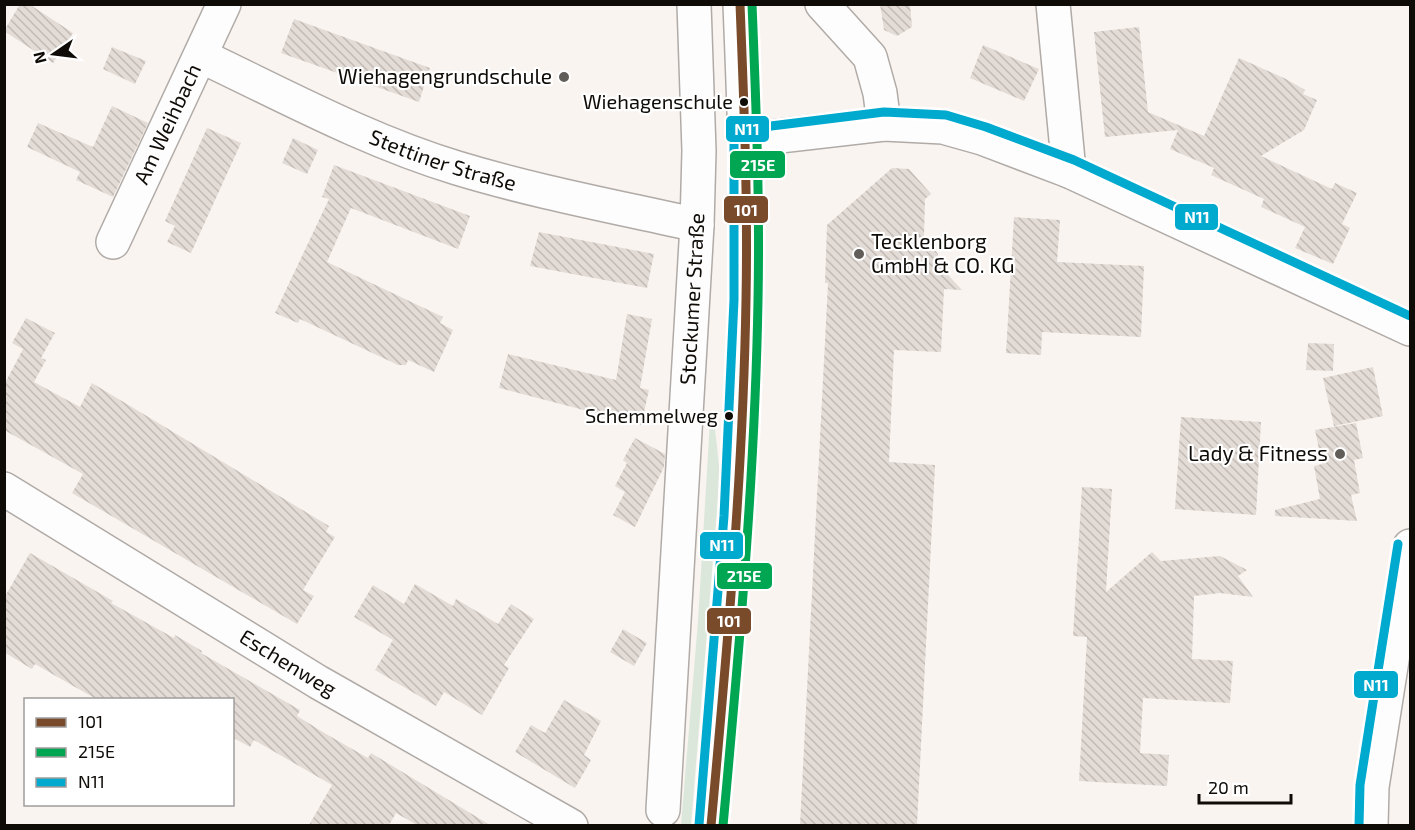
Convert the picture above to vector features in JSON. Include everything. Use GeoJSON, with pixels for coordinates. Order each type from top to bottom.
{"type":"FeatureCollection","features":[{"type":"Feature","properties":{"kind":"street","name":"Am Weihbach"},"geometry":{"type":"LineString","coordinates":[[113,242],[225,4]]}},
{"type":"Feature","properties":{"kind":"street","name":"Stockumer Straße"},"geometry":{"type":"LineString","coordinates":[[663,810],[697,225],[699,151],[694,4]]}},
{"type":"Feature","properties":{"kind":"street"},"geometry":{"type":"LineString","coordinates":[[711,825],[736,517],[746,300],[746,140],[740,4]]}},
{"type":"Feature","properties":{"kind":"street"},"geometry":{"type":"LineString","coordinates":[[822,4],[870,57],[880,93],[884,124]]}},
{"type":"Feature","properties":{"kind":"street"},"geometry":{"type":"LineString","coordinates":[[1053,4],[1069,171]]}},
{"type":"Feature","properties":{"kind":"street","name":"Stettiner Straße"},"geometry":{"type":"LineString","coordinates":[[201,56],[364,134],[455,168],[535,189],[697,225]]}},
{"type":"Feature","properties":{"kind":"street"},"geometry":{"type":"LineString","coordinates":[[746,140],[884,124],[943,127],[982,138],[1069,171],[1410,329]]}},
{"type":"Feature","properties":{"kind":"street","name":"Eschenweg"},"geometry":{"type":"LineString","coordinates":[[6,494],[318,682],[571,825]]}},
{"type":"Feature","properties":{"kind":"street"},"geometry":{"type":"LineString","coordinates":[[1371,825],[1372,787],[1410,546]]}},
{"type":"Feature","properties":{"kind":"shaded area"},"geometry":{"type":"Polygon","coordinates":[[[710,420],[714,420],[720,474],[691,825],[681,825],[698,621],[710,420]]]}},
{"type":"Feature","properties":{"kind":"building"},"geometry":{"type":"Polygon","coordinates":[[[20,4],[29,4],[73,33],[53,63],[4,31],[20,4]]]}},
{"type":"Feature","properties":{"kind":"building"},"geometry":{"type":"Polygon","coordinates":[[[880,4],[910,4],[912,27],[897,36],[884,30],[880,4]]]}},
{"type":"Feature","properties":{"kind":"building"},"geometry":{"type":"Polygon","coordinates":[[[294,19],[430,68],[419,102],[281,53],[294,19]]]}},
{"type":"Feature","properties":{"kind":"building"},"geometry":{"type":"Polygon","coordinates":[[[1139,27],[1148,112],[1204,136],[1239,58],[1286,79],[1305,90],[1303,94],[1317,100],[1304,130],[1261,156],[1332,189],[1335,183],[1357,193],[1342,224],[1350,228],[1333,264],[1295,248],[1305,227],[1261,207],[1264,199],[1211,175],[1214,168],[1170,149],[1178,130],[1105,137],[1094,32],[1139,27]]]}},
{"type":"Feature","properties":{"kind":"building"},"geometry":{"type":"Polygon","coordinates":[[[983,45],[1039,69],[1024,101],[970,78],[983,45]]]}},
{"type":"Feature","properties":{"kind":"building"},"geometry":{"type":"Polygon","coordinates":[[[112,47],[146,61],[135,84],[103,69],[112,47]]]}},
{"type":"Feature","properties":{"kind":"building"},"geometry":{"type":"Polygon","coordinates":[[[112,106],[148,123],[113,197],[76,180],[80,172],[27,147],[38,123],[93,147],[112,106]]]}},
{"type":"Feature","properties":{"kind":"building"},"geometry":{"type":"Polygon","coordinates":[[[207,128],[241,143],[191,253],[167,242],[175,226],[165,221],[207,128]]]}},
{"type":"Feature","properties":{"kind":"building"},"geometry":{"type":"Polygon","coordinates":[[[293,138],[318,150],[307,174],[282,163],[293,138]]]}},
{"type":"Feature","properties":{"kind":"building"},"geometry":{"type":"Polygon","coordinates":[[[334,165],[470,216],[458,249],[351,208],[327,262],[443,317],[440,323],[453,330],[434,372],[408,360],[406,365],[398,365],[300,319],[298,323],[275,313],[329,199],[322,197],[334,165]]]}},
{"type":"Feature","properties":{"kind":"building"},"geometry":{"type":"Polygon","coordinates":[[[892,168],[909,169],[931,194],[925,199],[924,237],[938,254],[938,264],[962,290],[944,289],[941,352],[894,350],[889,462],[935,465],[917,825],[800,825],[828,283],[825,283],[827,225],[892,168]]]}},
{"type":"Feature","properties":{"kind":"building"},"geometry":{"type":"Polygon","coordinates":[[[1014,217],[1060,220],[1057,262],[1144,266],[1141,337],[1042,332],[1041,355],[1006,353],[1014,217]]]}},
{"type":"Feature","properties":{"kind":"building"},"geometry":{"type":"Polygon","coordinates":[[[539,232],[654,254],[647,288],[530,266],[539,232]]]}},
{"type":"Feature","properties":{"kind":"building"},"geometry":{"type":"Polygon","coordinates":[[[627,314],[652,319],[640,388],[649,390],[641,425],[499,388],[508,354],[616,380],[627,314]]]}},
{"type":"Feature","properties":{"kind":"building"},"geometry":{"type":"Polygon","coordinates":[[[26,318],[55,333],[41,358],[46,360],[34,382],[80,407],[92,383],[329,526],[326,532],[335,537],[303,590],[314,596],[297,624],[72,493],[83,474],[4,430],[4,385],[23,349],[12,343],[26,318]]]}},
{"type":"Feature","properties":{"kind":"building"},"geometry":{"type":"Polygon","coordinates":[[[1308,343],[1334,344],[1333,371],[1306,370],[1308,343]]]}},
{"type":"Feature","properties":{"kind":"building"},"geometry":{"type":"Polygon","coordinates":[[[1373,367],[1383,416],[1334,426],[1323,378],[1373,367]]]}},
{"type":"Feature","properties":{"kind":"building"},"geometry":{"type":"Polygon","coordinates":[[[1181,417],[1261,422],[1256,515],[1175,509],[1181,417]]]}},
{"type":"Feature","properties":{"kind":"building"},"geometry":{"type":"Polygon","coordinates":[[[1356,423],[1363,458],[1354,460],[1360,493],[1351,495],[1357,521],[1275,516],[1275,510],[1320,499],[1314,466],[1322,464],[1315,430],[1356,423]]]}},
{"type":"Feature","properties":{"kind":"building"},"geometry":{"type":"Polygon","coordinates":[[[635,438],[665,454],[664,467],[635,527],[613,515],[625,492],[615,486],[627,463],[623,460],[635,438]]]}},
{"type":"Feature","properties":{"kind":"building"},"geometry":{"type":"Polygon","coordinates":[[[1082,487],[1112,489],[1106,592],[1152,552],[1161,561],[1220,556],[1247,570],[1238,576],[1253,597],[1220,593],[1194,596],[1192,659],[1233,661],[1230,703],[1143,698],[1140,753],[1169,755],[1167,786],[1079,781],[1087,637],[1073,636],[1082,487]]]}},
{"type":"Feature","properties":{"kind":"building"},"geometry":{"type":"Polygon","coordinates":[[[30,553],[113,601],[111,603],[174,638],[175,635],[202,651],[201,653],[300,710],[297,716],[326,734],[368,758],[371,753],[490,825],[417,825],[396,813],[389,825],[309,825],[332,785],[254,740],[250,747],[234,738],[234,698],[94,698],[35,664],[32,669],[4,652],[4,598],[30,553]]]}},
{"type":"Feature","properties":{"kind":"building"},"geometry":{"type":"Polygon","coordinates":[[[415,584],[453,606],[456,599],[498,624],[511,604],[534,619],[504,665],[509,668],[482,715],[444,692],[436,706],[375,670],[393,640],[354,617],[373,585],[404,604],[415,584]]]}},
{"type":"Feature","properties":{"kind":"building"},"geometry":{"type":"Polygon","coordinates":[[[623,629],[647,643],[634,666],[610,652],[623,629]]]}},
{"type":"Feature","properties":{"kind":"building"},"geometry":{"type":"Polygon","coordinates":[[[564,700],[601,721],[584,755],[591,760],[575,788],[515,752],[531,725],[545,733],[564,700]]]}},
{"type":"Feature","properties":{"kind":"transit line","name":"101"},"geometry":{"type":"LineString","coordinates":[[711,826],[742,431],[746,189],[740,4]]}},
{"type":"Feature","properties":{"kind":"transit line","name":"215E"},"geometry":{"type":"LineString","coordinates":[[723,826],[754,431],[758,189],[752,4]]}},
{"type":"Feature","properties":{"kind":"transit line","name":"N11"},"geometry":{"type":"LineString","coordinates":[[699,825],[724,516],[734,300],[734,140],[739,130],[884,112],[946,115],[986,127],[1074,160],[1410,316]]}},
{"type":"Feature","properties":{"kind":"transit line","name":"N11"},"geometry":{"type":"LineString","coordinates":[[1359,826],[1360,785],[1398,544]]}},
{"type":"Feature","properties":{"kind":"place","name":"Wiehagengrundschule"},"geometry":{"type":"Point","coordinates":[564,77]}},
{"type":"Feature","properties":{"kind":"place","name":"Wiehagenschule"},"geometry":{"type":"Point","coordinates":[744,102]}},
{"type":"Feature","properties":{"kind":"place","name":"Tecklenborg GmbH & CO. KG"},"geometry":{"type":"Point","coordinates":[859,254]}},
{"type":"Feature","properties":{"kind":"place","name":"Schemmelweg"},"geometry":{"type":"Point","coordinates":[729,416]}},
{"type":"Feature","properties":{"kind":"place","name":"Lady & Fitness"},"geometry":{"type":"Point","coordinates":[1340,454]}}]}
